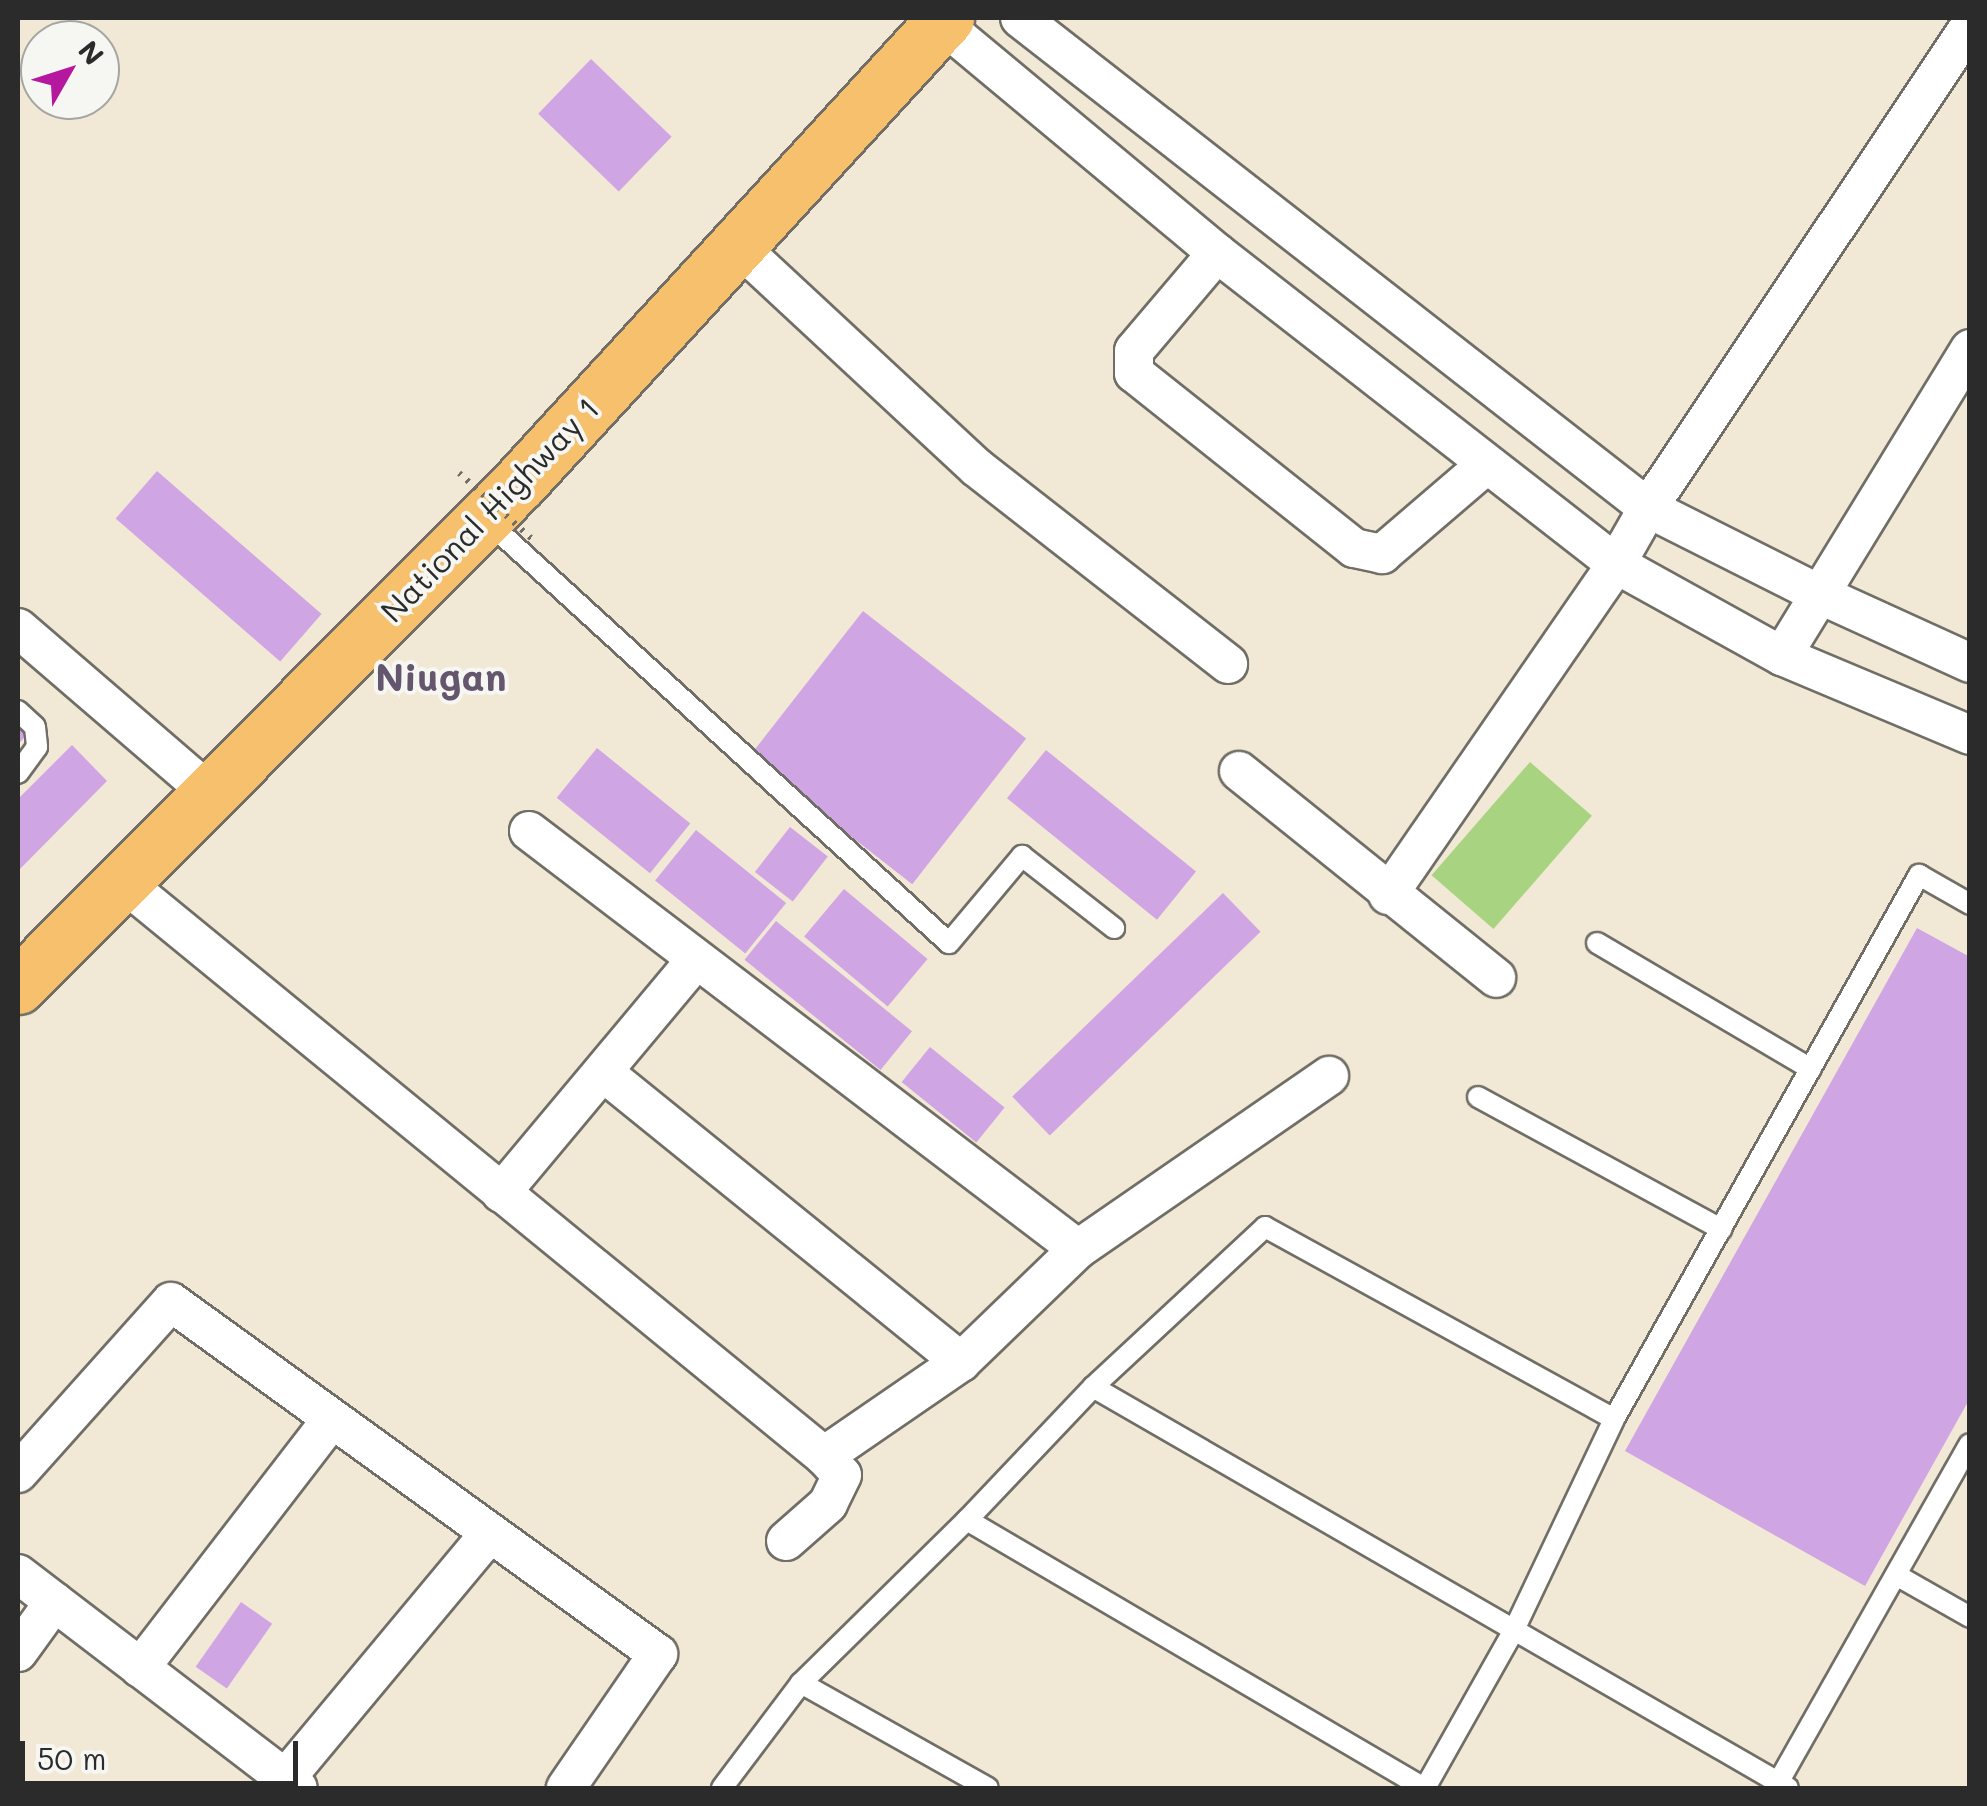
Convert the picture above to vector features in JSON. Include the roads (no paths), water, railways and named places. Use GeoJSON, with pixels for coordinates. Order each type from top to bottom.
{"type":"FeatureCollection","features":[{"type":"Feature","properties":{"kind":"highway","name":"National Highway 1"},"geometry":{"type":"LineString","coordinates":[[18,986],[492,510],[943,20]]}},
{"type":"Feature","properties":{"kind":"street"},"geometry":{"type":"LineString","coordinates":[[1020,18],[1648,508],[1821,595],[1970,663]]}},
{"type":"Feature","properties":{"kind":"street"},"geometry":{"type":"LineString","coordinates":[[943,20],[1217,253],[1616,564],[1782,656],[1964,722]]}},
{"type":"Feature","properties":{"kind":"street"},"geometry":{"type":"LineString","coordinates":[[1388,894],[1616,564],[1648,508],[1970,26]]}},
{"type":"Feature","properties":{"kind":"street"},"geometry":{"type":"LineString","coordinates":[[735,243],[976,467],[1228,664]]}},
{"type":"Feature","properties":{"kind":"street"},"geometry":{"type":"LineString","coordinates":[[1217,253],[1134,351],[1134,373],[1354,548],[1382,554],[1486,465]]}},
{"type":"Feature","properties":{"kind":"street"},"geometry":{"type":"LineString","coordinates":[[1782,656],[1970,348]]}},
{"type":"Feature","properties":{"kind":"street"},"geometry":{"type":"LineString","coordinates":[[18,628],[212,794]]}},
{"type":"Feature","properties":{"kind":"street"},"geometry":{"type":"LineString","coordinates":[[1240,770],[1496,978]]}},
{"type":"Feature","properties":{"kind":"street"},"geometry":{"type":"LineString","coordinates":[[529,832],[1078,1249]]}},
{"type":"Feature","properties":{"kind":"street"},"geometry":{"type":"LineString","coordinates":[[123,882],[824,1456],[842,1475],[828,1504],[786,1542]]}},
{"type":"Feature","properties":{"kind":"street"},"geometry":{"type":"LineString","coordinates":[[501,1193],[696,960]]}},
{"type":"Feature","properties":{"kind":"street"},"geometry":{"type":"LineString","coordinates":[[603,1072],[961,1362]]}},
{"type":"Feature","properties":{"kind":"street"},"geometry":{"type":"LineString","coordinates":[[824,1456],[961,1362],[1078,1249],[1328,1076]]}},
{"type":"Feature","properties":{"kind":"street"},"geometry":{"type":"LineString","coordinates":[[18,1473],[170,1302],[658,1654],[566,1788]]}},
{"type":"Feature","properties":{"kind":"street"},"geometry":{"type":"LineString","coordinates":[[140,1668],[332,1419]]}},
{"type":"Feature","properties":{"kind":"street"},"geometry":{"type":"LineString","coordinates":[[18,1574],[291,1784],[488,1535]]}},
{"type":"Feature","properties":{"kind":"street"},"geometry":{"type":"LineString","coordinates":[[18,1652],[54,1602]]}},
{"type":"Feature","properties":{"kind":"lane"},"geometry":{"type":"LineString","coordinates":[[492,510],[949,943],[1022,856],[1114,928]]}},
{"type":"Feature","properties":{"kind":"lane"},"geometry":{"type":"LineString","coordinates":[[18,710],[35,727],[37,747],[18,772]]}},
{"type":"Feature","properties":{"kind":"lane"},"geometry":{"type":"LineString","coordinates":[[967,1520],[1425,1788],[1514,1630],[1614,1419],[1920,876],[1970,904]]}},
{"type":"Feature","properties":{"kind":"lane"},"geometry":{"type":"LineString","coordinates":[[1596,944],[1811,1069]]}},
{"type":"Feature","properties":{"kind":"lane"},"geometry":{"type":"LineString","coordinates":[[1478,1097],[1721,1229]]}},
{"type":"Feature","properties":{"kind":"lane"},"geometry":{"type":"LineString","coordinates":[[722,1788],[801,1682],[967,1520],[1093,1388],[1265,1227],[1614,1419]]}},
{"type":"Feature","properties":{"kind":"lane"},"geometry":{"type":"LineString","coordinates":[[1093,1388],[1780,1787],[1970,1444]]}},
{"type":"Feature","properties":{"kind":"lane"},"geometry":{"type":"LineString","coordinates":[[1896,1575],[1970,1617]]}},
{"type":"Feature","properties":{"kind":"lane"},"geometry":{"type":"LineString","coordinates":[[801,1682],[988,1788]]}},
{"type":"Feature","properties":{"kind":"district","name":"Niugan"},"geometry":{"type":"Point","coordinates":[441,677]}}]}
